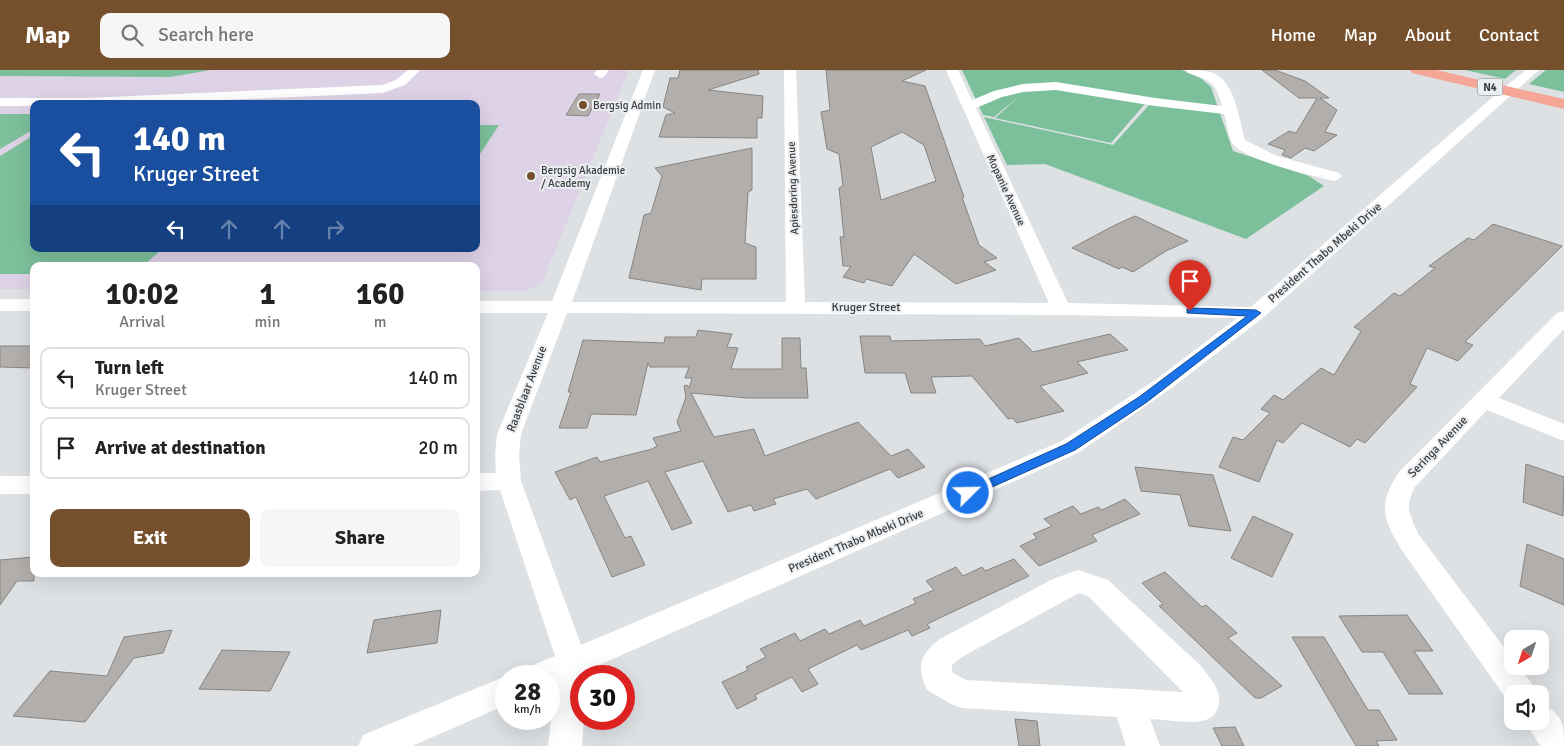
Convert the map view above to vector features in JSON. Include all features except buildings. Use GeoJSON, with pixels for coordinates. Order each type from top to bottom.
{"type":"FeatureCollection","features":[{"type":"Feature","properties":{"kind":"highway","name":"N4"},"geometry":{"type":"LineString","coordinates":[[1417,70],[1564,104]]}},
{"type":"Feature","properties":{"kind":"street"},"geometry":{"type":"LineString","coordinates":[[133,100],[368,90],[396,86],[406,80],[414,70]]}},
{"type":"Feature","properties":{"kind":"street","name":"Raasblaar Avenue"},"geometry":{"type":"LineString","coordinates":[[565,746],[573,664],[509,481],[507,455],[509,434],[560,307],[649,70]]}},
{"type":"Feature","properties":{"kind":"street","name":"Apiesdoring Avenue"},"geometry":{"type":"LineString","coordinates":[[790,70],[796,307]]}},
{"type":"Feature","properties":{"kind":"street","name":"Mopanie Avenue"},"geometry":{"type":"LineString","coordinates":[[952,70],[1061,309]]}},
{"type":"Feature","properties":{"kind":"street"},"geometry":{"type":"LineString","coordinates":[[1192,70],[1207,74],[1224,88],[1239,142],[1267,156],[1334,176]]}},
{"type":"Feature","properties":{"kind":"street","name":"President Thabo Mbeki Drive"},"geometry":{"type":"LineString","coordinates":[[560,669],[1070,447],[1143,400],[1256,313],[1533,70]]}},
{"type":"Feature","properties":{"kind":"street"},"geometry":{"type":"LineString","coordinates":[[968,106],[998,94],[1023,88],[1056,86],[1156,102],[1230,111]]}},
{"type":"Feature","properties":{"kind":"street"},"geometry":{"type":"LineString","coordinates":[[361,100],[368,90]]}},
{"type":"Feature","properties":{"kind":"street"},"geometry":{"type":"LineString","coordinates":[[0,102],[30,102]]}},
{"type":"Feature","properties":{"kind":"street"},"geometry":{"type":"LineString","coordinates":[[0,305],[30,305]]}},
{"type":"Feature","properties":{"kind":"street","name":"Kruger Street"},"geometry":{"type":"LineString","coordinates":[[480,306],[1061,309],[1256,313]]}},
{"type":"Feature","properties":{"kind":"street","name":"Seringa Avenue"},"geometry":{"type":"LineString","coordinates":[[1514,685],[1410,542],[1401,527],[1396,505],[1400,488],[1564,317]]}},
{"type":"Feature","properties":{"kind":"street"},"geometry":{"type":"LineString","coordinates":[[1484,400],[1564,433]]}},
{"type":"Feature","properties":{"kind":"street"},"geometry":{"type":"LineString","coordinates":[[480,482],[509,481]]}},
{"type":"Feature","properties":{"kind":"street"},"geometry":{"type":"LineString","coordinates":[[0,485],[30,485]]}},
{"type":"Feature","properties":{"kind":"street"},"geometry":{"type":"LineString","coordinates":[[1078,581],[1098,588],[1189,675],[1204,696],[1204,704],[1201,707],[1195,708],[1129,705],[962,694],[938,680],[936,670],[937,659],[951,648],[1063,587],[1078,581]]}},
{"type":"Feature","properties":{"kind":"street"},"geometry":{"type":"LineString","coordinates":[[375,746],[495,695]]}},
{"type":"Feature","properties":{"kind":"street"},"geometry":{"type":"LineString","coordinates":[[1129,705],[1143,746]]}},
{"type":"Feature","properties":{"kind":"street"},"geometry":{"type":"LineString","coordinates":[[1548,730],[1560,746]]}},
{"type":"Feature","properties":{"kind":"shaded area","name":"Bergsig Akademie / Academy"},"geometry":{"type":"Polygon","coordinates":[[[0,70],[629,70],[542,283],[525,291],[480,291],[480,262],[30,262],[30,289],[0,289],[0,70]]]}},
{"type":"Feature","properties":{"kind":"green space"},"geometry":{"type":"Polygon","coordinates":[[[0,70],[211,70],[170,77],[0,76],[0,70]]]}},
{"type":"Feature","properties":{"kind":"green space"},"geometry":{"type":"Polygon","coordinates":[[[962,70],[1182,70],[1202,79],[1211,87],[1233,151],[1309,176],[1324,186],[1246,239],[1045,164],[1007,165],[984,117],[1113,145],[1149,105],[1145,104],[1111,143],[995,118],[1022,94],[994,117],[983,115],[962,70]]]}},
{"type":"Feature","properties":{"kind":"green space"},"geometry":{"type":"Polygon","coordinates":[[[1465,70],[1516,70],[1505,79],[1465,70]]]}},
{"type":"Feature","properties":{"kind":"green space"},"geometry":{"type":"Polygon","coordinates":[[[1546,70],[1564,70],[1564,92],[1529,84],[1546,70]]]}},
{"type":"Feature","properties":{"kind":"green space"},"geometry":{"type":"Polygon","coordinates":[[[0,114],[30,114],[30,131],[0,149],[0,114]]]}},
{"type":"Feature","properties":{"kind":"green space"},"geometry":{"type":"Polygon","coordinates":[[[480,125],[499,125],[480,154],[480,125]]]}},
{"type":"Feature","properties":{"kind":"green space"},"geometry":{"type":"Polygon","coordinates":[[[30,137],[30,252],[159,252],[147,262],[30,262],[30,274],[0,274],[0,156],[30,137]]]}},
{"type":"Feature","properties":{"kind":"place","name":"Bergsig Admin"},"geometry":{"type":"Point","coordinates":[583,105]}},
{"type":"Feature","properties":{"kind":"place","name":"Bergsig Akademie / Academy"},"geometry":{"type":"Point","coordinates":[531,176]}},
{"type":"Feature","properties":{"kind":"route"},"geometry":{"type":"LineString","coordinates":[[968,493],[1070,447],[1111,422],[1143,400],[1256,313],[1190,311]]}}]}
